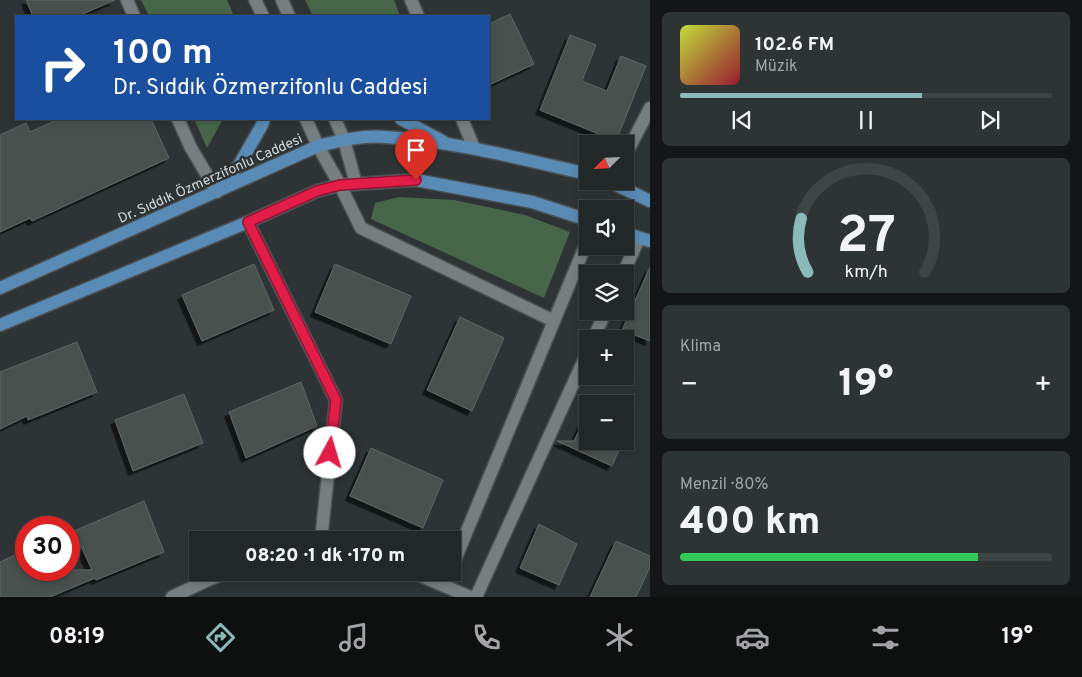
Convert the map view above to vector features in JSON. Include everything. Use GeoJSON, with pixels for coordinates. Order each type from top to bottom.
{"type":"FeatureCollection","features":[{"type":"Feature","properties":{"kind":"main road"},"geometry":{"type":"LineString","coordinates":[[217,192],[239,165],[264,120]]}},
{"type":"Feature","properties":{"kind":"main road"},"geometry":{"type":"LineString","coordinates":[[404,120],[451,145]]}},
{"type":"Feature","properties":{"kind":"main road","name":"Dr. Sıddık Özmerzifonlu Caddesi"},"geometry":{"type":"LineString","coordinates":[[0,288],[318,146],[344,140],[384,137],[474,148],[579,172]]}},
{"type":"Feature","properties":{"kind":"main road"},"geometry":{"type":"LineString","coordinates":[[0,325],[248,222],[317,191],[340,185],[416,180],[532,202],[579,217]]}},
{"type":"Feature","properties":{"kind":"main road"},"geometry":{"type":"LineString","coordinates":[[626,190],[650,202]]}},
{"type":"Feature","properties":{"kind":"street"},"geometry":{"type":"LineString","coordinates":[[127,0],[134,15]]}},
{"type":"Feature","properties":{"kind":"street"},"geometry":{"type":"LineString","coordinates":[[255,0],[262,15]]}},
{"type":"Feature","properties":{"kind":"street"},"geometry":{"type":"LineString","coordinates":[[282,0],[289,15]]}},
{"type":"Feature","properties":{"kind":"street"},"geometry":{"type":"LineString","coordinates":[[411,0],[418,15]]}},
{"type":"Feature","properties":{"kind":"street"},"geometry":{"type":"LineString","coordinates":[[634,139],[650,108]]}},
{"type":"Feature","properties":{"kind":"street"},"geometry":{"type":"LineString","coordinates":[[178,120],[191,148],[217,192]]}},
{"type":"Feature","properties":{"kind":"street"},"geometry":{"type":"LineString","coordinates":[[306,120],[361,228],[554,320]]}},
{"type":"Feature","properties":{"kind":"street"},"geometry":{"type":"LineString","coordinates":[[335,120],[344,140],[356,184]]}},
{"type":"Feature","properties":{"kind":"street"},"geometry":{"type":"LineString","coordinates":[[462,120],[474,148]]}},
{"type":"Feature","properties":{"kind":"street"},"geometry":{"type":"LineString","coordinates":[[248,222],[336,400],[322,531]]}},
{"type":"Feature","properties":{"kind":"street"},"geometry":{"type":"LineString","coordinates":[[629,265],[644,240]]}},
{"type":"Feature","properties":{"kind":"street"},"geometry":{"type":"LineString","coordinates":[[461,545],[582,255]]}},
{"type":"Feature","properties":{"kind":"street"},"geometry":{"type":"LineString","coordinates":[[476,597],[579,371]]}},
{"type":"Feature","properties":{"kind":"street"},"geometry":{"type":"LineString","coordinates":[[172,597],[206,581]]}},
{"type":"Feature","properties":{"kind":"street"},"geometry":{"type":"LineString","coordinates":[[433,581],[470,597]]}},
{"type":"Feature","properties":{"kind":"street"},"geometry":{"type":"LineString","coordinates":[[444,586],[446,581]]}},
{"type":"Feature","properties":{"kind":"green space"},"geometry":{"type":"Polygon","coordinates":[[[141,0],[227,0],[234,15],[148,15],[141,0]]]}},
{"type":"Feature","properties":{"kind":"green space"},"geometry":{"type":"Polygon","coordinates":[[[305,0],[394,0],[400,15],[312,15],[305,0]]]}},
{"type":"Feature","properties":{"kind":"green space"},"geometry":{"type":"Polygon","coordinates":[[[194,120],[222,120],[207,148],[194,120]]]}},
{"type":"Feature","properties":{"kind":"green space"},"geometry":{"type":"Polygon","coordinates":[[[399,197],[454,200],[525,215],[570,232],[544,298],[371,219],[375,203],[399,197]]]}},
{"type":"Feature","properties":{"kind":"building"},"geometry":{"type":"Polygon","coordinates":[[[26,0],[115,0],[80,15],[33,15],[26,0]]]}},
{"type":"Feature","properties":{"kind":"building"},"geometry":{"type":"Polygon","coordinates":[[[510,14],[534,64],[490,85],[490,24],[510,14]]]}},
{"type":"Feature","properties":{"kind":"building"},"geometry":{"type":"Polygon","coordinates":[[[570,35],[596,45],[582,81],[607,91],[621,56],[646,66],[618,135],[601,135],[540,110],[570,35]]]}},
{"type":"Feature","properties":{"kind":"building"},"geometry":{"type":"Polygon","coordinates":[[[57,120],[151,120],[169,158],[32,221],[30,218],[0,232],[0,135],[26,123],[30,132],[57,120]]]}},
{"type":"Feature","properties":{"kind":"building"},"geometry":{"type":"Polygon","coordinates":[[[254,264],[274,310],[202,341],[182,295],[254,264]]]}},
{"type":"Feature","properties":{"kind":"building"},"geometry":{"type":"Polygon","coordinates":[[[335,264],[411,296],[391,344],[315,312],[335,264]]]}},
{"type":"Feature","properties":{"kind":"building"},"geometry":{"type":"Polygon","coordinates":[[[650,267],[650,341],[634,335],[634,330],[622,330],[626,320],[634,320],[634,303],[650,267]]]}},
{"type":"Feature","properties":{"kind":"building"},"geometry":{"type":"Polygon","coordinates":[[[460,317],[504,338],[472,411],[427,390],[460,317]]]}},
{"type":"Feature","properties":{"kind":"building"},"geometry":{"type":"Polygon","coordinates":[[[77,342],[97,392],[28,420],[27,416],[0,429],[0,372],[77,342]]]}},
{"type":"Feature","properties":{"kind":"building"},"geometry":{"type":"Polygon","coordinates":[[[301,382],[317,426],[246,458],[229,412],[301,382]]]}},
{"type":"Feature","properties":{"kind":"building"},"geometry":{"type":"Polygon","coordinates":[[[184,394],[203,443],[133,471],[115,420],[184,394]]]}},
{"type":"Feature","properties":{"kind":"building"},"geometry":{"type":"Polygon","coordinates":[[[579,430],[579,450],[619,450],[612,466],[557,441],[574,441],[579,430]]]}},
{"type":"Feature","properties":{"kind":"building"},"geometry":{"type":"Polygon","coordinates":[[[371,448],[443,480],[423,528],[350,496],[371,448]]]}},
{"type":"Feature","properties":{"kind":"building"},"geometry":{"type":"Polygon","coordinates":[[[144,501],[164,552],[50,597],[0,597],[0,562],[15,555],[15,581],[80,581],[80,570],[92,570],[80,544],[80,528],[144,501]]]}},
{"type":"Feature","properties":{"kind":"building"},"geometry":{"type":"Polygon","coordinates":[[[539,524],[577,544],[559,585],[520,568],[539,524]]]}},
{"type":"Feature","properties":{"kind":"building"},"geometry":{"type":"Polygon","coordinates":[[[616,541],[650,556],[650,567],[636,597],[590,597],[616,541]]]}},
{"type":"Feature","properties":{"kind":"route"},"geometry":{"type":"LineString","coordinates":[[330,453],[336,400],[248,222],[317,191],[340,185],[416,180]]}}]}
